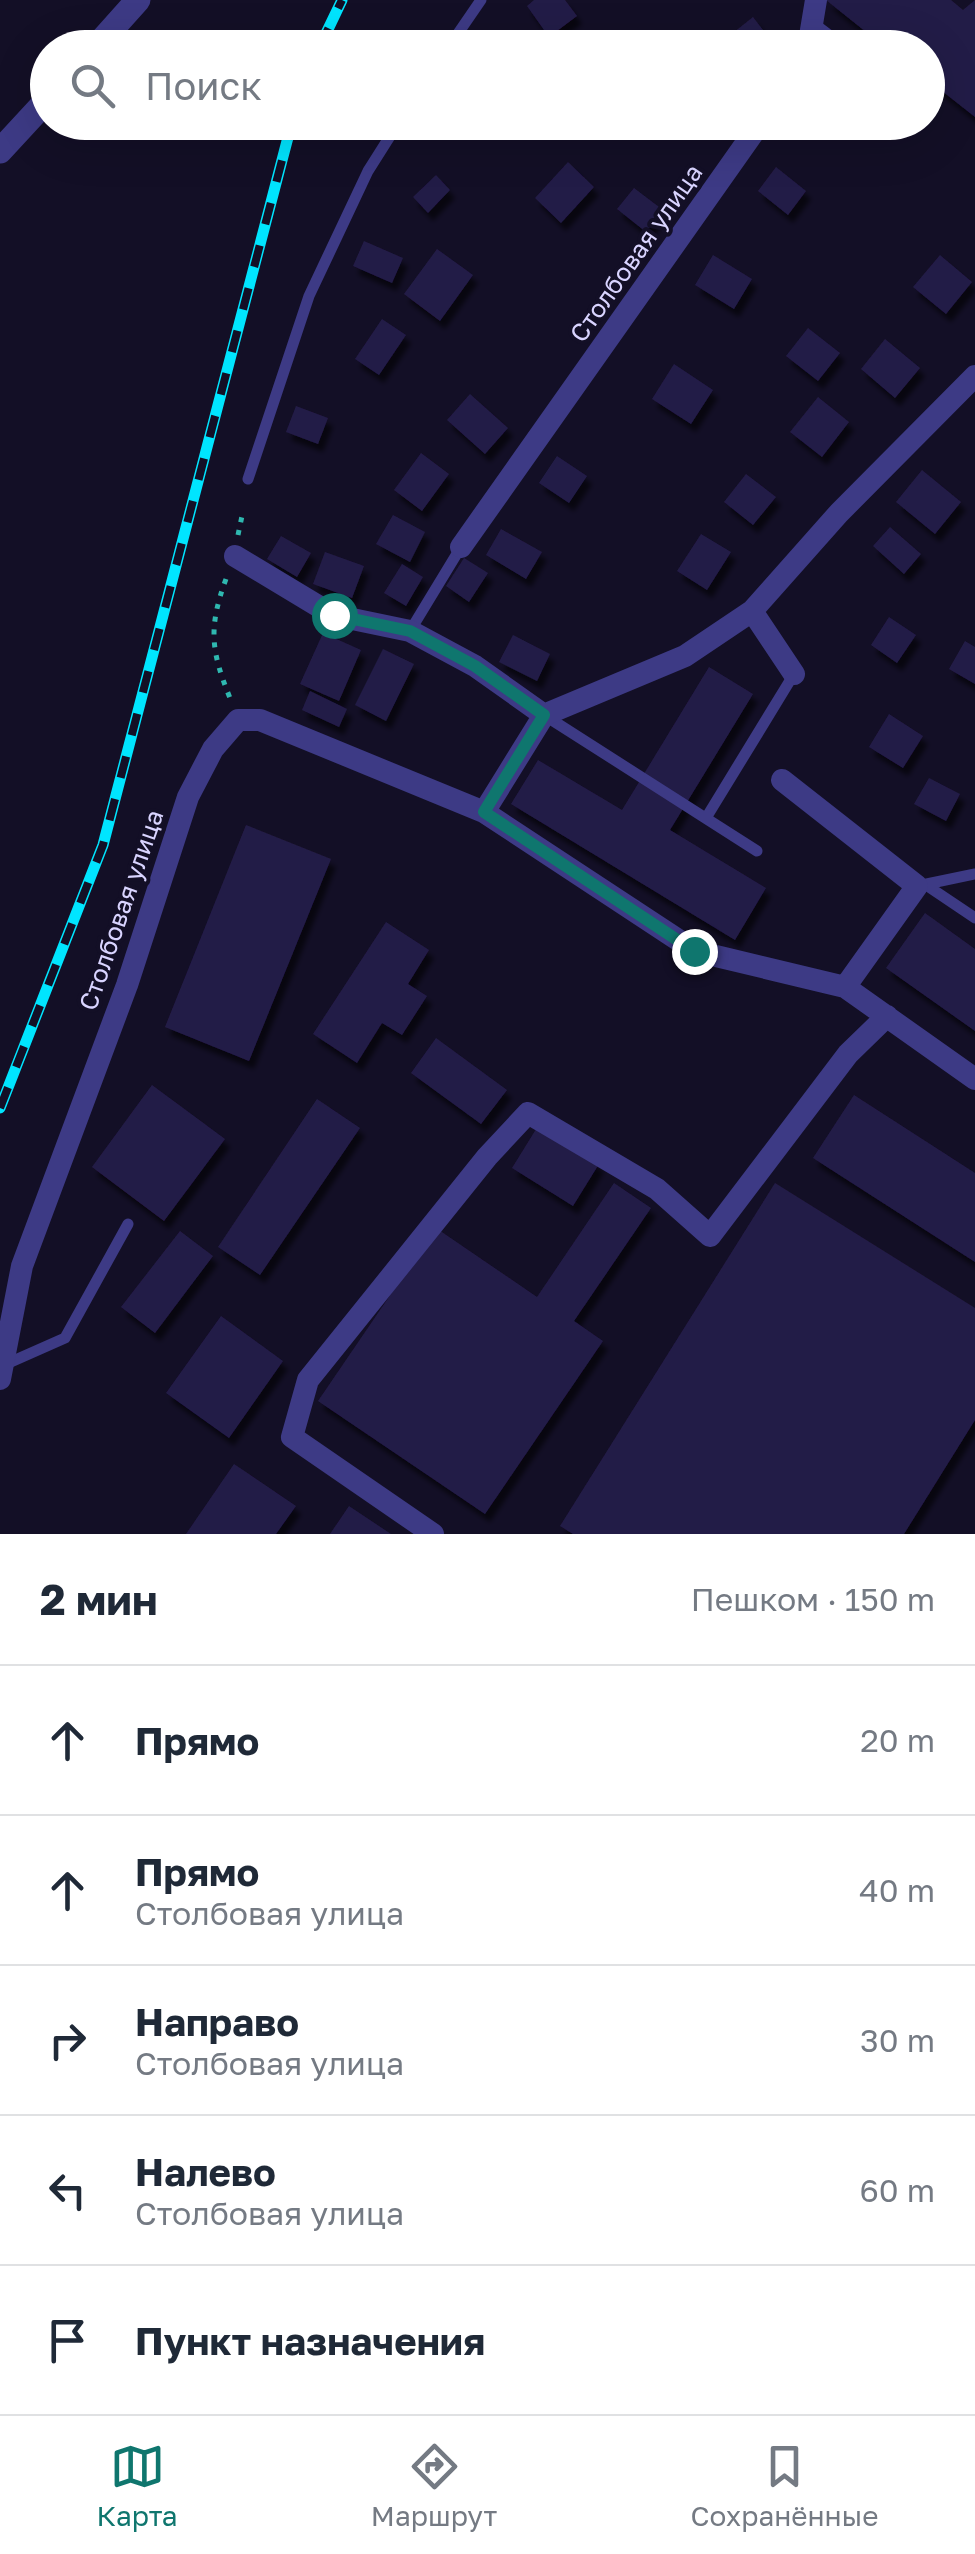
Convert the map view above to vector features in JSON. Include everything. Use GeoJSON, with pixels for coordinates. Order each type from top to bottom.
{"type":"FeatureCollection","features":[{"type":"Feature","properties":{"kind":"street"},"geometry":{"type":"LineString","coordinates":[[110,30],[138,0]]}},
{"type":"Feature","properties":{"kind":"street"},"geometry":{"type":"LineString","coordinates":[[0,152],[30,119]]}},
{"type":"Feature","properties":{"kind":"street","name":"Столбовая улица"},"geometry":{"type":"LineString","coordinates":[[461,547],[748,140]]}},
{"type":"Feature","properties":{"kind":"street"},"geometry":{"type":"LineString","coordinates":[[484,812],[544,715],[685,656],[752,612],[839,514],[975,376]]}},
{"type":"Feature","properties":{"kind":"street"},"geometry":{"type":"LineString","coordinates":[[235,556],[334,615],[410,631],[475,666],[544,715]]}},
{"type":"Feature","properties":{"kind":"street"},"geometry":{"type":"LineString","coordinates":[[752,612],[794,674]]}},
{"type":"Feature","properties":{"kind":"street"},"geometry":{"type":"LineString","coordinates":[[238,720],[260,720],[484,812],[694,951],[845,987],[975,1079]]}},
{"type":"Feature","properties":{"kind":"street","name":"Столбовая улица"},"geometry":{"type":"LineString","coordinates":[[2,1372],[22,1266],[127,985],[188,797],[213,749],[238,720]]}},
{"type":"Feature","properties":{"kind":"street"},"geometry":{"type":"LineString","coordinates":[[782,780],[921,885],[845,987]]}},
{"type":"Feature","properties":{"kind":"street"},"geometry":{"type":"LineString","coordinates":[[433,1534],[292,1437],[308,1380],[487,1157],[528,1112],[657,1189],[710,1236],[848,1054],[887,1016]]}},
{"type":"Feature","properties":{"kind":"lane"},"geometry":{"type":"LineString","coordinates":[[460,30],[481,0]]}},
{"type":"Feature","properties":{"kind":"lane"},"geometry":{"type":"LineString","coordinates":[[814,11],[830,30]]}},
{"type":"Feature","properties":{"kind":"lane"},"geometry":{"type":"LineString","coordinates":[[248,479],[310,296],[368,171],[388,140]]}},
{"type":"Feature","properties":{"kind":"lane","name":"Столбовая улица"},"geometry":{"type":"LineString","coordinates":[[410,631],[461,547]]}},
{"type":"Feature","properties":{"kind":"lane"},"geometry":{"type":"LineString","coordinates":[[706,818],[794,674]]}},
{"type":"Feature","properties":{"kind":"lane"},"geometry":{"type":"LineString","coordinates":[[544,715],[757,851]]}},
{"type":"Feature","properties":{"kind":"lane"},"geometry":{"type":"LineString","coordinates":[[921,885],[975,874]]}},
{"type":"Feature","properties":{"kind":"lane"},"geometry":{"type":"LineString","coordinates":[[921,885],[975,918]]}},
{"type":"Feature","properties":{"kind":"lane"},"geometry":{"type":"LineString","coordinates":[[2,1372],[65,1338],[128,1224]]}},
{"type":"Feature","properties":{"kind":"path"},"geometry":{"type":"LineString","coordinates":[[235,556],[215,608],[213,656],[238,720]]}},
{"type":"Feature","properties":{"kind":"building"},"geometry":{"type":"Polygon","coordinates":[[[534,0],[565,0],[577,16],[558,30],[544,30],[527,6],[534,0]]]}},
{"type":"Feature","properties":{"kind":"building"},"geometry":{"type":"Polygon","coordinates":[[[826,0],[951,0],[963,10],[975,0],[975,117],[945,93],[945,30],[864,30],[826,0]]]}},
{"type":"Feature","properties":{"kind":"building"},"geometry":{"type":"Polygon","coordinates":[[[753,17],[763,30],[737,30],[753,17]]]}},
{"type":"Feature","properties":{"kind":"building"},"geometry":{"type":"Polygon","coordinates":[[[568,162],[594,187],[561,223],[535,198],[568,162]]]}},
{"type":"Feature","properties":{"kind":"building"},"geometry":{"type":"Polygon","coordinates":[[[776,167],[806,191],[788,215],[758,191],[776,167]]]}},
{"type":"Feature","properties":{"kind":"building"},"geometry":{"type":"Polygon","coordinates":[[[436,175],[450,190],[428,213],[413,197],[436,175]]]}},
{"type":"Feature","properties":{"kind":"building"},"geometry":{"type":"Polygon","coordinates":[[[634,188],[663,210],[646,232],[617,209],[634,188]]]}},
{"type":"Feature","properties":{"kind":"building"},"geometry":{"type":"Polygon","coordinates":[[[364,241],[403,258],[392,283],[353,266],[364,241]]]}},
{"type":"Feature","properties":{"kind":"building"},"geometry":{"type":"Polygon","coordinates":[[[437,249],[473,275],[440,321],[404,294],[437,249]]]}},
{"type":"Feature","properties":{"kind":"building"},"geometry":{"type":"Polygon","coordinates":[[[713,255],[752,279],[734,309],[695,285],[713,255]]]}},
{"type":"Feature","properties":{"kind":"building"},"geometry":{"type":"Polygon","coordinates":[[[940,255],[972,282],[946,314],[913,287],[940,255]]]}},
{"type":"Feature","properties":{"kind":"building"},"geometry":{"type":"Polygon","coordinates":[[[382,319],[406,335],[379,375],[355,359],[382,319]]]}},
{"type":"Feature","properties":{"kind":"building"},"geometry":{"type":"Polygon","coordinates":[[[808,328],[840,353],[818,381],[786,356],[808,328]]]}},
{"type":"Feature","properties":{"kind":"building"},"geometry":{"type":"Polygon","coordinates":[[[885,339],[920,368],[895,398],[861,369],[885,339]]]}},
{"type":"Feature","properties":{"kind":"building"},"geometry":{"type":"Polygon","coordinates":[[[674,364],[713,390],[691,424],[652,399],[674,364]]]}},
{"type":"Feature","properties":{"kind":"building"},"geometry":{"type":"Polygon","coordinates":[[[470,394],[508,428],[485,454],[447,420],[470,394]]]}},
{"type":"Feature","properties":{"kind":"building"},"geometry":{"type":"Polygon","coordinates":[[[818,397],[849,422],[822,457],[790,432],[818,397]]]}},
{"type":"Feature","properties":{"kind":"building"},"geometry":{"type":"Polygon","coordinates":[[[296,406],[328,418],[318,444],[286,432],[296,406]]]}},
{"type":"Feature","properties":{"kind":"building"},"geometry":{"type":"Polygon","coordinates":[[[421,453],[449,474],[422,511],[394,490],[421,453]]]}},
{"type":"Feature","properties":{"kind":"building"},"geometry":{"type":"Polygon","coordinates":[[[557,456],[587,476],[569,503],[539,483],[557,456]]]}},
{"type":"Feature","properties":{"kind":"building"},"geometry":{"type":"Polygon","coordinates":[[[922,470],[961,502],[935,534],[896,502],[922,470]]]}},
{"type":"Feature","properties":{"kind":"building"},"geometry":{"type":"Polygon","coordinates":[[[746,474],[776,497],[753,525],[724,502],[746,474]]]}},
{"type":"Feature","properties":{"kind":"building"},"geometry":{"type":"Polygon","coordinates":[[[393,515],[425,532],[410,562],[376,544],[393,515]]]}},
{"type":"Feature","properties":{"kind":"building"},"geometry":{"type":"Polygon","coordinates":[[[890,527],[921,554],[904,574],[873,546],[890,527]]]}},
{"type":"Feature","properties":{"kind":"building"},"geometry":{"type":"Polygon","coordinates":[[[501,529],[542,552],[526,579],[486,555],[501,529]]]}},
{"type":"Feature","properties":{"kind":"building"},"geometry":{"type":"Polygon","coordinates":[[[701,534],[731,552],[707,590],[677,571],[701,534]]]}},
{"type":"Feature","properties":{"kind":"building"},"geometry":{"type":"Polygon","coordinates":[[[281,536],[311,553],[297,577],[267,559],[281,536]]]}},
{"type":"Feature","properties":{"kind":"building"},"geometry":{"type":"Polygon","coordinates":[[[325,552],[364,566],[352,598],[313,584],[325,552]]]}},
{"type":"Feature","properties":{"kind":"building"},"geometry":{"type":"Polygon","coordinates":[[[464,558],[488,573],[469,602],[446,586],[464,558]]]}},
{"type":"Feature","properties":{"kind":"building"},"geometry":{"type":"Polygon","coordinates":[[[402,564],[423,577],[406,606],[384,593],[402,564]]]}},
{"type":"Feature","properties":{"kind":"building"},"geometry":{"type":"Polygon","coordinates":[[[889,617],[916,635],[897,663],[871,645],[889,617]]]}},
{"type":"Feature","properties":{"kind":"building"},"geometry":{"type":"Polygon","coordinates":[[[323,633],[361,650],[339,701],[300,684],[323,633]]]}},
{"type":"Feature","properties":{"kind":"building"},"geometry":{"type":"Polygon","coordinates":[[[513,635],[550,654],[537,681],[499,662],[513,635]]]}},
{"type":"Feature","properties":{"kind":"building"},"geometry":{"type":"Polygon","coordinates":[[[965,641],[975,647],[975,684],[949,669],[965,641]]]}},
{"type":"Feature","properties":{"kind":"building"},"geometry":{"type":"Polygon","coordinates":[[[383,649],[414,664],[386,721],[355,705],[383,649]]]}},
{"type":"Feature","properties":{"kind":"building"},"geometry":{"type":"Polygon","coordinates":[[[709,667],[753,694],[670,830],[766,888],[735,940],[511,804],[538,760],[622,810],[709,667]]]}},
{"type":"Feature","properties":{"kind":"building"},"geometry":{"type":"Polygon","coordinates":[[[310,691],[347,709],[339,727],[302,710],[310,691]]]}},
{"type":"Feature","properties":{"kind":"building"},"geometry":{"type":"Polygon","coordinates":[[[889,714],[923,736],[903,768],[869,747],[889,714]]]}},
{"type":"Feature","properties":{"kind":"building"},"geometry":{"type":"Polygon","coordinates":[[[929,778],[960,794],[946,821],[914,804],[929,778]]]}},
{"type":"Feature","properties":{"kind":"building"},"geometry":{"type":"Polygon","coordinates":[[[246,825],[331,859],[249,1061],[165,1027],[246,825]]]}},
{"type":"Feature","properties":{"kind":"building"},"geometry":{"type":"Polygon","coordinates":[[[925,913],[975,949],[975,1031],[886,968],[925,913]]]}},
{"type":"Feature","properties":{"kind":"building"},"geometry":{"type":"Polygon","coordinates":[[[386,922],[429,950],[408,984],[427,996],[402,1035],[382,1023],[357,1063],[313,1034],[386,922]]]}},
{"type":"Feature","properties":{"kind":"building"},"geometry":{"type":"Polygon","coordinates":[[[436,1038],[507,1090],[481,1124],[411,1073],[436,1038]]]}},
{"type":"Feature","properties":{"kind":"building"},"geometry":{"type":"Polygon","coordinates":[[[152,1085],[225,1139],[164,1221],[92,1167],[152,1085]]]}},
{"type":"Feature","properties":{"kind":"building"},"geometry":{"type":"Polygon","coordinates":[[[854,1095],[975,1173],[975,1262],[813,1158],[854,1095]]]}},
{"type":"Feature","properties":{"kind":"building"},"geometry":{"type":"Polygon","coordinates":[[[317,1099],[360,1128],[260,1275],[218,1247],[317,1099]]]}},
{"type":"Feature","properties":{"kind":"building"},"geometry":{"type":"Polygon","coordinates":[[[538,1126],[599,1164],[573,1206],[512,1168],[538,1126]]]}},
{"type":"Feature","properties":{"kind":"building"},"geometry":{"type":"Polygon","coordinates":[[[614,1183],[651,1208],[574,1321],[603,1341],[485,1514],[318,1401],[436,1228],[537,1297],[614,1183]]]}},
{"type":"Feature","properties":{"kind":"building"},"geometry":{"type":"Polygon","coordinates":[[[775,1183],[975,1308],[975,1420],[904,1534],[573,1534],[560,1526],[775,1183]]]}},
{"type":"Feature","properties":{"kind":"building"},"geometry":{"type":"Polygon","coordinates":[[[180,1231],[213,1256],[155,1333],[121,1307],[180,1231]]]}},
{"type":"Feature","properties":{"kind":"building"},"geometry":{"type":"Polygon","coordinates":[[[221,1316],[283,1361],[229,1438],[166,1393],[221,1316]]]}},
{"type":"Feature","properties":{"kind":"building"},"geometry":{"type":"Polygon","coordinates":[[[234,1464],[296,1506],[276,1534],[186,1534],[234,1464]]]}},
{"type":"Feature","properties":{"kind":"building"},"geometry":{"type":"Polygon","coordinates":[[[349,1506],[391,1534],[330,1534],[349,1506]]]}},
{"type":"Feature","properties":{"kind":"railway"},"geometry":{"type":"LineString","coordinates":[[328,30],[342,0]]}},
{"type":"Feature","properties":{"kind":"railway"},"geometry":{"type":"LineString","coordinates":[[0,1108],[103,845],[287,140]]}},
{"type":"Feature","properties":{"kind":"route"},"geometry":{"type":"LineString","coordinates":[[334,615],[410,631],[475,666],[544,715],[484,812],[694,951]]}}]}
